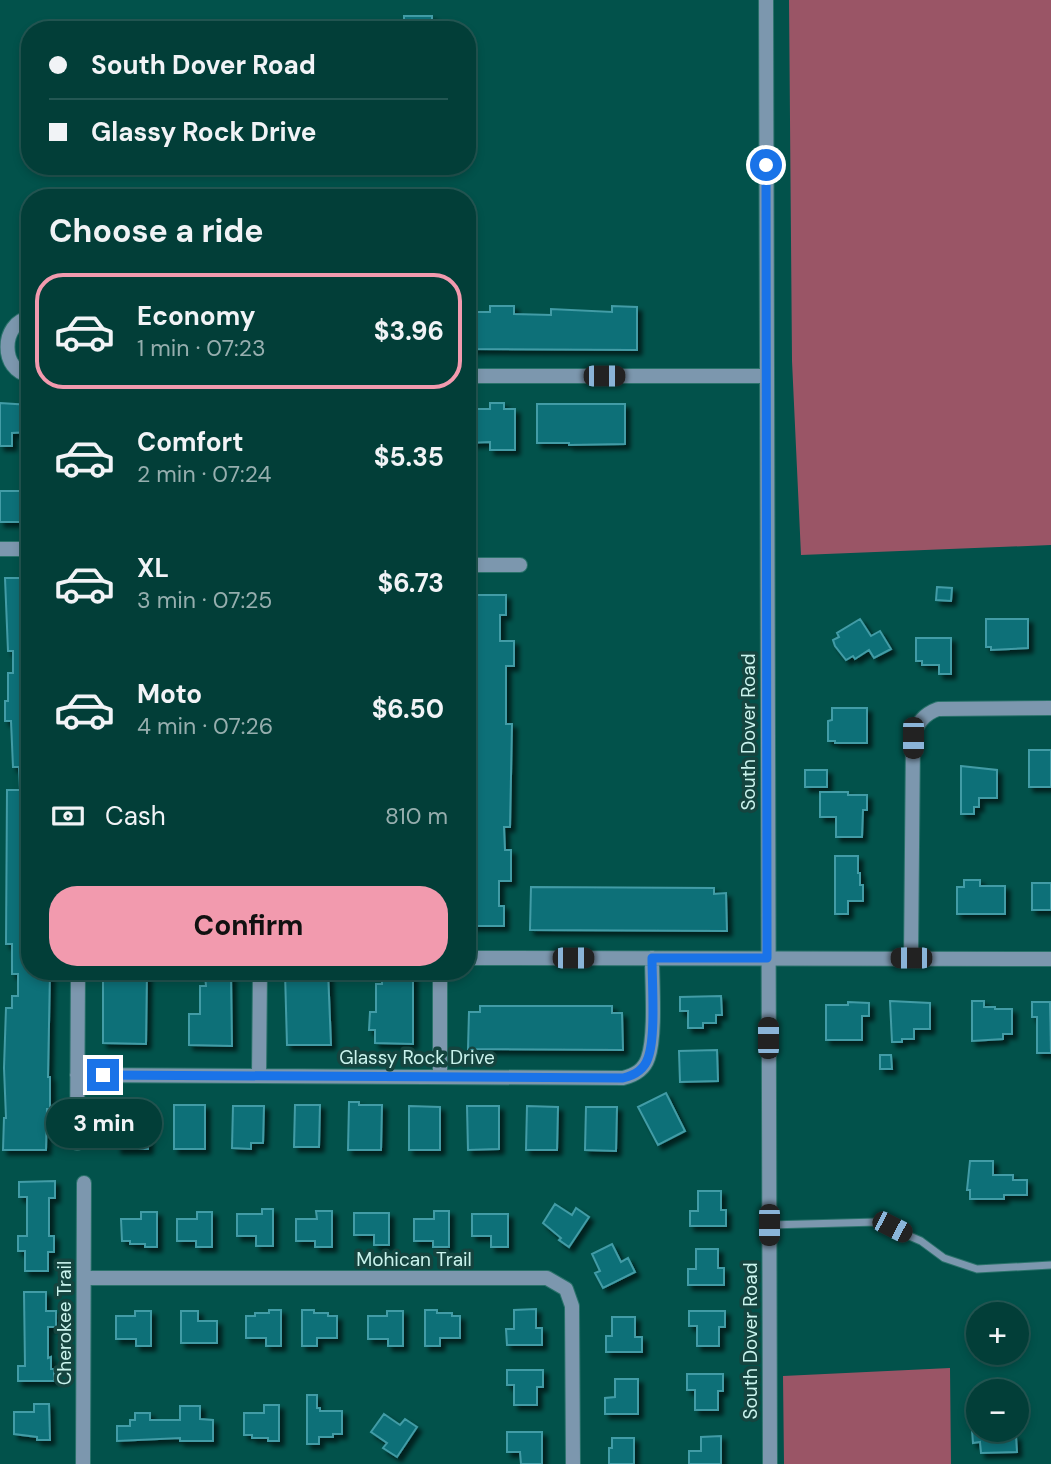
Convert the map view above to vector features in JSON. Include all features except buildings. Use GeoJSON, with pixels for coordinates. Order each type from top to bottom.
{"type":"FeatureCollection","features":[{"type":"Feature","properties":{"kind":"street","name":"South Dover Road"},"geometry":{"type":"LineString","coordinates":[[766,0],[769,1464]]}},
{"type":"Feature","properties":{"kind":"street"},"geometry":{"type":"LineString","coordinates":[[21,321],[7,330],[1,347],[7,364],[21,372]]}},
{"type":"Feature","properties":{"kind":"street"},"geometry":{"type":"LineString","coordinates":[[476,376],[767,376]]}},
{"type":"Feature","properties":{"kind":"street"},"geometry":{"type":"LineString","coordinates":[[0,549],[21,549]]}},
{"type":"Feature","properties":{"kind":"street"},"geometry":{"type":"LineString","coordinates":[[476,565],[520,565]]}},
{"type":"Feature","properties":{"kind":"street"},"geometry":{"type":"LineString","coordinates":[[911,958],[915,729],[925,716],[938,709],[1051,708]]}},
{"type":"Feature","properties":{"kind":"street"},"geometry":{"type":"LineString","coordinates":[[476,958],[1051,959]]}},
{"type":"Feature","properties":{"kind":"street","name":"Glassy Rock Drive"},"geometry":{"type":"LineString","coordinates":[[77,1075],[623,1078],[633,1075],[648,1060],[651,1044],[652,958]]}},
{"type":"Feature","properties":{"kind":"street"},"geometry":{"type":"LineString","coordinates":[[77,1143],[78,980]]}},
{"type":"Feature","properties":{"kind":"street"},"geometry":{"type":"LineString","coordinates":[[259,1076],[260,980]]}},
{"type":"Feature","properties":{"kind":"street"},"geometry":{"type":"LineString","coordinates":[[440,980],[440,1077]]}},
{"type":"Feature","properties":{"kind":"street","name":"Cherokee Trail"},"geometry":{"type":"LineString","coordinates":[[83,1183],[83,1464]]}},
{"type":"Feature","properties":{"kind":"street","name":"Mohican Trail"},"geometry":{"type":"LineString","coordinates":[[83,1278],[547,1278],[566,1289],[572,1306],[573,1464]]}},
{"type":"Feature","properties":{"kind":"lane"},"geometry":{"type":"LineString","coordinates":[[769,1225],[877,1222],[921,1241],[944,1258],[977,1269],[1051,1265]]}},
{"type":"Feature","properties":{"kind":"shaded area"},"geometry":{"type":"Polygon","coordinates":[[[789,0],[1051,0],[1051,545],[801,555],[792,361],[789,0]]]}},
{"type":"Feature","properties":{"kind":"shaded area"},"geometry":{"type":"Polygon","coordinates":[[[950,1368],[951,1464],[784,1464],[783,1376],[950,1368]]]}},
{"type":"Feature","properties":{"kind":"route"},"geometry":{"type":"LineString","coordinates":[[103,1075],[623,1078],[633,1075],[648,1060],[651,1044],[652,958],[767,958],[766,165]]}}]}
